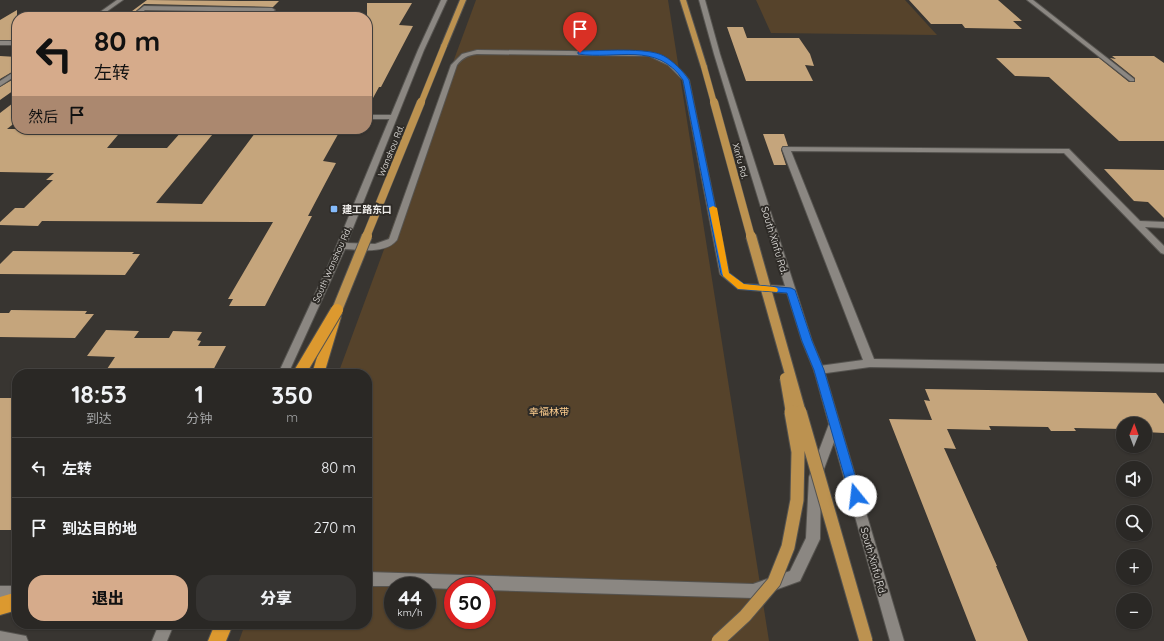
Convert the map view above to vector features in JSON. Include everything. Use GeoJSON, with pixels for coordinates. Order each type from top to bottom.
{"type":"FeatureCollection","features":[{"type":"Feature","properties":{"kind":"highway"},"geometry":{"type":"LineString","coordinates":[[302,369],[337,310]]}},
{"type":"Feature","properties":{"kind":"highway"},"geometry":{"type":"LineString","coordinates":[[319,369],[337,310]]}},
{"type":"Feature","properties":{"kind":"highway"},"geometry":{"type":"LineString","coordinates":[[0,606],[12,602]]}},
{"type":"Feature","properties":{"kind":"highway"},"geometry":{"type":"LineString","coordinates":[[217,641],[222,629]]}},
{"type":"Feature","properties":{"kind":"main road"},"geometry":{"type":"LineString","coordinates":[[103,12],[120,0]]}},
{"type":"Feature","properties":{"kind":"main road","name":"South Wanshou Rd."},"geometry":{"type":"LineString","coordinates":[[285,369],[341,246],[444,0]]}},
{"type":"Feature","properties":{"kind":"main road","name":"Wanshou Rd."},"geometry":{"type":"LineString","coordinates":[[337,310],[463,0]]}},
{"type":"Feature","properties":{"kind":"main road","name":"Xinfu Rd."},"geometry":{"type":"LineString","coordinates":[[683,0],[704,67],[776,327]]}},
{"type":"Feature","properties":{"kind":"main road","name":"South Xinfu Rd."},"geometry":{"type":"LineString","coordinates":[[702,0],[717,54],[807,341],[819,370],[897,641]]}},
{"type":"Feature","properties":{"kind":"main road"},"geometry":{"type":"LineString","coordinates":[[1030,0],[1132,80]]}},
{"type":"Feature","properties":{"kind":"main road"},"geometry":{"type":"LineString","coordinates":[[139,12],[144,8],[272,10]]}},
{"type":"Feature","properties":{"kind":"main road"},"geometry":{"type":"LineString","coordinates":[[0,43],[12,43]]}},
{"type":"Feature","properties":{"kind":"main road"},"geometry":{"type":"LineString","coordinates":[[341,246],[382,246],[389,244],[393,240],[457,59],[470,53],[477,52],[649,54],[663,58],[682,74],[686,80],[726,274],[742,287],[791,290]]}},
{"type":"Feature","properties":{"kind":"main road"},"geometry":{"type":"LineString","coordinates":[[0,84],[12,76]]}},
{"type":"Feature","properties":{"kind":"main road"},"geometry":{"type":"LineString","coordinates":[[372,117],[394,117]]}},
{"type":"Feature","properties":{"kind":"main road"},"geometry":{"type":"LineString","coordinates":[[870,363],[786,149],[1066,151],[1164,251]]}},
{"type":"Feature","properties":{"kind":"main road"},"geometry":{"type":"LineString","coordinates":[[1139,224],[1164,225]]}},
{"type":"Feature","properties":{"kind":"main road"},"geometry":{"type":"LineString","coordinates":[[718,641],[745,616],[774,582],[788,548],[797,500],[798,452],[776,327]]}},
{"type":"Feature","properties":{"kind":"main road"},"geometry":{"type":"LineString","coordinates":[[776,327],[866,641]]}},
{"type":"Feature","properties":{"kind":"main road"},"geometry":{"type":"LineString","coordinates":[[819,370],[870,363],[1164,368]]}},
{"type":"Feature","properties":{"kind":"main road"},"geometry":{"type":"LineString","coordinates":[[372,579],[753,591],[795,576],[813,540],[815,477],[835,423]]}},
{"type":"Feature","properties":{"kind":"main road"},"geometry":{"type":"LineString","coordinates":[[0,593],[12,593]]}},
{"type":"Feature","properties":{"kind":"main road"},"geometry":{"type":"LineString","coordinates":[[160,641],[165,629]]}},
{"type":"Feature","properties":{"kind":"main road"},"geometry":{"type":"LineString","coordinates":[[0,638],[21,641]]}},
{"type":"Feature","properties":{"kind":"green space","name":"幸福林带"},"geometry":{"type":"Polygon","coordinates":[[[476,0],[668,0],[769,641],[239,641],[243,629],[372,629],[372,369],[340,369],[476,0]]]}},
{"type":"Feature","properties":{"kind":"green space"},"geometry":{"type":"Polygon","coordinates":[[[756,0],[905,0],[937,35],[771,33],[756,0]]]}},
{"type":"Feature","properties":{"kind":"building"},"geometry":{"type":"Polygon","coordinates":[[[147,0],[279,1],[273,7],[144,4],[135,12],[131,12],[147,0]]]}},
{"type":"Feature","properties":{"kind":"building"},"geometry":{"type":"Polygon","coordinates":[[[909,0],[998,0],[1022,21],[1013,21],[1022,29],[965,28],[962,24],[931,24],[909,0]]]}},
{"type":"Feature","properties":{"kind":"building"},"geometry":{"type":"Polygon","coordinates":[[[367,3],[412,3],[399,25],[413,26],[381,87],[379,87],[372,100],[372,12],[367,12],[367,3]]]}},
{"type":"Feature","properties":{"kind":"building"},"geometry":{"type":"Polygon","coordinates":[[[12,13],[12,40],[0,40],[0,20],[12,13]]]}},
{"type":"Feature","properties":{"kind":"building"},"geometry":{"type":"Polygon","coordinates":[[[727,27],[743,27],[747,38],[799,38],[810,54],[814,66],[805,65],[813,81],[746,81],[727,27]]]}},
{"type":"Feature","properties":{"kind":"building"},"geometry":{"type":"Polygon","coordinates":[[[0,56],[12,57],[12,72],[0,79],[0,56]]]}},
{"type":"Feature","properties":{"kind":"building"},"geometry":{"type":"Polygon","coordinates":[[[1112,56],[1154,56],[1164,63],[1164,141],[1119,141],[1049,77],[1015,76],[996,58],[1099,58],[1129,82],[1135,82],[1135,78],[1110,58],[1116,59],[1112,56]]]}},
{"type":"Feature","properties":{"kind":"building"},"geometry":{"type":"Polygon","coordinates":[[[12,80],[12,92],[0,100],[0,87],[12,80]]]}},
{"type":"Feature","properties":{"kind":"building"},"geometry":{"type":"Polygon","coordinates":[[[12,104],[12,125],[7,129],[12,129],[12,134],[119,134],[107,148],[167,148],[179,134],[213,134],[156,203],[202,204],[254,134],[338,134],[323,161],[336,163],[308,216],[312,216],[265,306],[229,306],[233,299],[228,299],[273,222],[42,221],[38,226],[0,225],[0,222],[15,208],[24,208],[53,180],[46,180],[54,173],[0,172],[0,113],[12,104]]]}},
{"type":"Feature","properties":{"kind":"building"},"geometry":{"type":"Polygon","coordinates":[[[763,134],[784,134],[788,146],[783,146],[781,150],[786,165],[774,165],[763,134]]]}},
{"type":"Feature","properties":{"kind":"building"},"geometry":{"type":"Polygon","coordinates":[[[1104,169],[1164,170],[1164,218],[1148,202],[1134,201],[1104,169]]]}},
{"type":"Feature","properties":{"kind":"building"},"geometry":{"type":"Polygon","coordinates":[[[13,251],[134,252],[132,254],[140,254],[125,275],[0,274],[0,264],[13,251]]]}},
{"type":"Feature","properties":{"kind":"building"},"geometry":{"type":"Polygon","coordinates":[[[11,310],[87,311],[85,314],[94,314],[75,338],[0,337],[0,313],[9,313],[11,310]]]}},
{"type":"Feature","properties":{"kind":"building"},"geometry":{"type":"Polygon","coordinates":[[[106,330],[139,331],[134,338],[169,338],[173,331],[202,332],[197,340],[201,341],[198,346],[226,346],[214,369],[107,369],[115,357],[87,356],[106,330]]]}},
{"type":"Feature","properties":{"kind":"building"},"geometry":{"type":"Polygon","coordinates":[[[925,389],[1156,393],[1164,404],[1164,433],[1152,432],[1152,417],[1116,417],[1116,429],[1074,428],[1076,431],[1051,431],[1048,427],[989,426],[991,430],[947,429],[956,449],[944,448],[997,566],[1028,641],[976,641],[889,419],[932,420],[924,400],[930,401],[925,389]]]}},
{"type":"Feature","properties":{"kind":"building"},"geometry":{"type":"Polygon","coordinates":[[[0,398],[12,398],[12,530],[0,530],[0,398]]]}},
{"type":"Feature","properties":{"kind":"slow traffic"},"geometry":{"type":"LineString","coordinates":[[713,208],[726,274],[742,287],[774,290]]}},
{"type":"Feature","properties":{"kind":"place","name":"建工路东口"},"geometry":{"type":"Point","coordinates":[334,209]}},
{"type":"Feature","properties":{"kind":"route"},"geometry":{"type":"LineString","coordinates":[[580,53],[639,53],[656,55],[663,58],[682,74],[686,80],[726,274],[742,287],[791,290],[807,341],[819,370],[856,496]]}}]}
